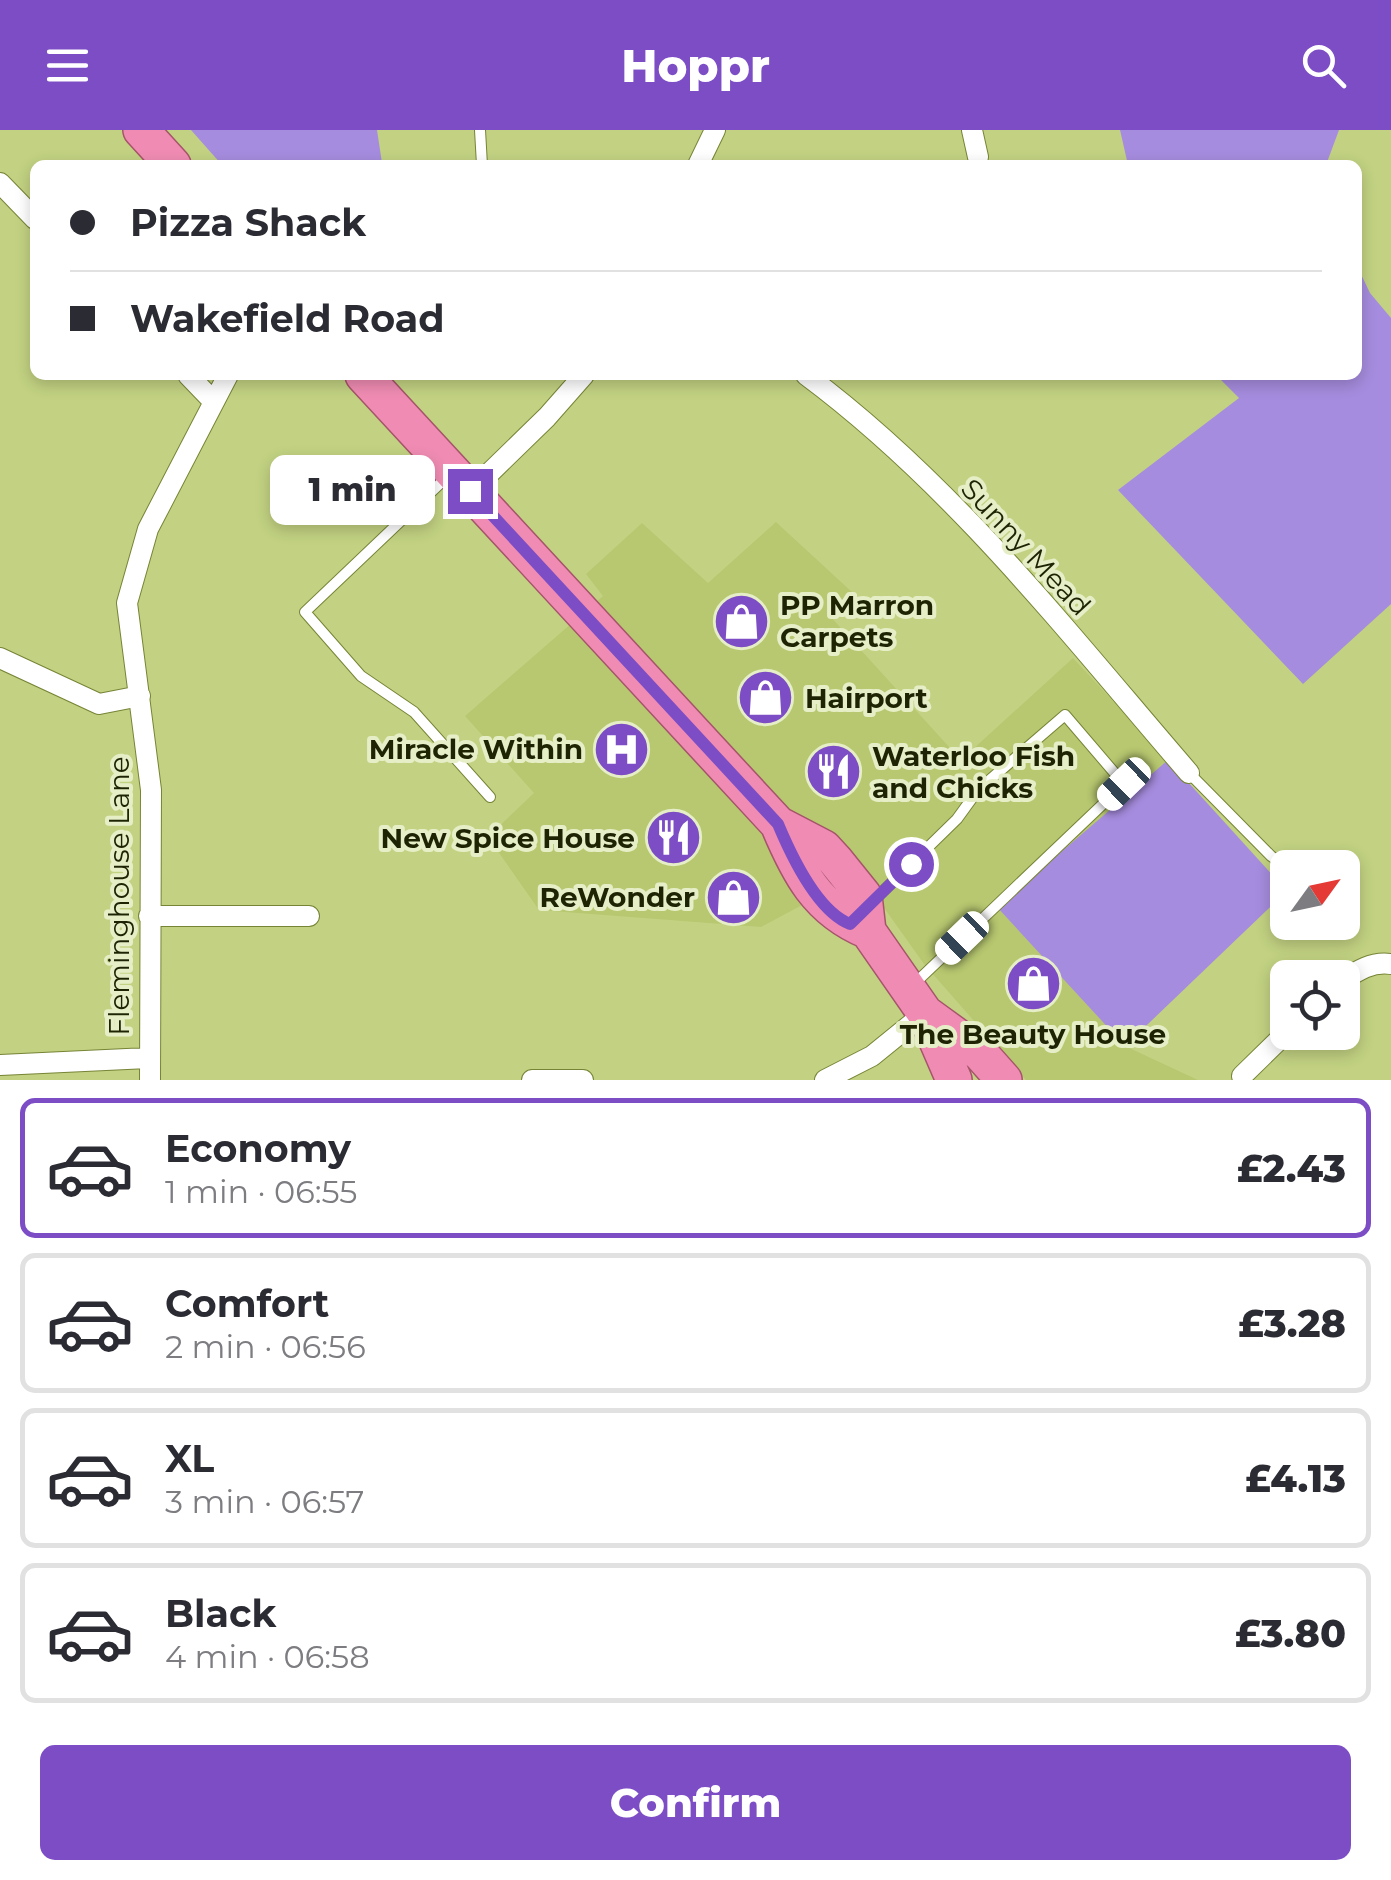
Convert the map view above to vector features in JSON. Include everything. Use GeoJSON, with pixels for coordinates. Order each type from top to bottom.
{"type":"FeatureCollection","features":[{"type":"Feature","properties":{"kind":"highway"},"geometry":{"type":"LineString","coordinates":[[140,130],[168,160]]}},
{"type":"Feature","properties":{"kind":"highway"},"geometry":{"type":"LineString","coordinates":[[369,380],[778,824],[824,848],[864,896],[861,921],[916,1002],[954,1080]]}},
{"type":"Feature","properties":{"kind":"highway"},"geometry":{"type":"LineString","coordinates":[[916,1002],[980,1053],[1004,1080]]}},
{"type":"Feature","properties":{"kind":"street"},"geometry":{"type":"LineString","coordinates":[[700,160],[715,130]]}},
{"type":"Feature","properties":{"kind":"street"},"geometry":{"type":"LineString","coordinates":[[972,130],[978,157]]}},
{"type":"Feature","properties":{"kind":"street"},"geometry":{"type":"LineString","coordinates":[[0,183],[30,214]]}},
{"type":"Feature","properties":{"kind":"street"},"geometry":{"type":"LineString","coordinates":[[193,380],[214,402]]}},
{"type":"Feature","properties":{"kind":"street","name":"Fleminghouse Lane"},"geometry":{"type":"LineString","coordinates":[[150,1080],[151,790],[127,602],[148,529],[225,380]]}},
{"type":"Feature","properties":{"kind":"street"},"geometry":{"type":"LineString","coordinates":[[461,481],[548,417],[580,380]]}},
{"type":"Feature","properties":{"kind":"street","name":"Sunny Mead"},"geometry":{"type":"LineString","coordinates":[[813,380],[839,399],[978,530],[1189,773]]}},
{"type":"Feature","properties":{"kind":"street"},"geometry":{"type":"LineString","coordinates":[[0,658],[99,704],[140,696]]}},
{"type":"Feature","properties":{"kind":"street"},"geometry":{"type":"LineString","coordinates":[[149,916],[309,916]]}},
{"type":"Feature","properties":{"kind":"street"},"geometry":{"type":"LineString","coordinates":[[1360,969],[1381,962],[1391,964]]}},
{"type":"Feature","properties":{"kind":"street"},"geometry":{"type":"LineString","coordinates":[[826,1080],[872,1056],[916,1002]]}},
{"type":"Feature","properties":{"kind":"street"},"geometry":{"type":"LineString","coordinates":[[1242,1076],[1270,1049]]}},
{"type":"Feature","properties":{"kind":"street"},"geometry":{"type":"LineString","coordinates":[[0,1066],[148,1058]]}},
{"type":"Feature","properties":{"kind":"street"},"geometry":{"type":"LineString","coordinates":[[532,1080],[583,1080]]}},
{"type":"Feature","properties":{"kind":"lane"},"geometry":{"type":"LineString","coordinates":[[480,130],[482,160]]}},
{"type":"Feature","properties":{"kind":"lane"},"geometry":{"type":"LineString","coordinates":[[461,481],[306,612],[361,676],[414,712],[490,797]]}},
{"type":"Feature","properties":{"kind":"lane"},"geometry":{"type":"LineString","coordinates":[[861,921],[958,819],[978,790],[1064,715],[1124,784],[916,1002]]}},
{"type":"Feature","properties":{"kind":"lane"},"geometry":{"type":"LineString","coordinates":[[1189,773],[1270,855]]}},
{"type":"Feature","properties":{"kind":"shaded area"},"geometry":{"type":"Polygon","coordinates":[[[191,130],[377,130],[382,160],[218,160],[191,130]]]}},
{"type":"Feature","properties":{"kind":"shaded area"},"geometry":{"type":"Polygon","coordinates":[[[1120,130],[1339,130],[1328,160],[1127,160],[1120,130]]]}},
{"type":"Feature","properties":{"kind":"shaded area"},"geometry":{"type":"Polygon","coordinates":[[[1362,276],[1391,318],[1391,604],[1303,684],[1118,490],[1239,398],[1221,380],[1362,380],[1362,276]]]}},
{"type":"Feature","properties":{"kind":"shaded area"},"geometry":{"type":"Polygon","coordinates":[[[776,522],[853,593],[829,615],[961,760],[1073,658],[1168,760],[1125,1046],[1198,1080],[1026,1080],[924,964],[860,874],[761,927],[539,910],[488,837],[534,793],[465,716],[603,596],[586,574],[642,523],[708,583],[776,522]]]}},
{"type":"Feature","properties":{"kind":"shaded area"},"geometry":{"type":"Polygon","coordinates":[[[1168,760],[1270,872],[1270,907],[1125,1046],[997,907],[1168,760]]]}},
{"type":"Feature","properties":{"kind":"place","name":"PP Marron Carpets"},"geometry":{"type":"Point","coordinates":[741,621]}},
{"type":"Feature","properties":{"kind":"place","name":"Hairport"},"geometry":{"type":"Point","coordinates":[766,698]}},
{"type":"Feature","properties":{"kind":"place","name":"Miracle Within"},"geometry":{"type":"Point","coordinates":[622,749]}},
{"type":"Feature","properties":{"kind":"place","name":"Waterloo Fish and Chicks"},"geometry":{"type":"Point","coordinates":[833,772]}},
{"type":"Feature","properties":{"kind":"place","name":"New Spice House"},"geometry":{"type":"Point","coordinates":[674,838]}},
{"type":"Feature","properties":{"kind":"place","name":"ReWonder"},"geometry":{"type":"Point","coordinates":[734,897]}},
{"type":"Feature","properties":{"kind":"place","name":"The Beauty House"},"geometry":{"type":"Point","coordinates":[1033,983]}},
{"type":"Feature","properties":{"kind":"route"},"geometry":{"type":"LineString","coordinates":[[470,491],[778,824],[798,872],[840,920],[850,924],[911,864]]}}]}
